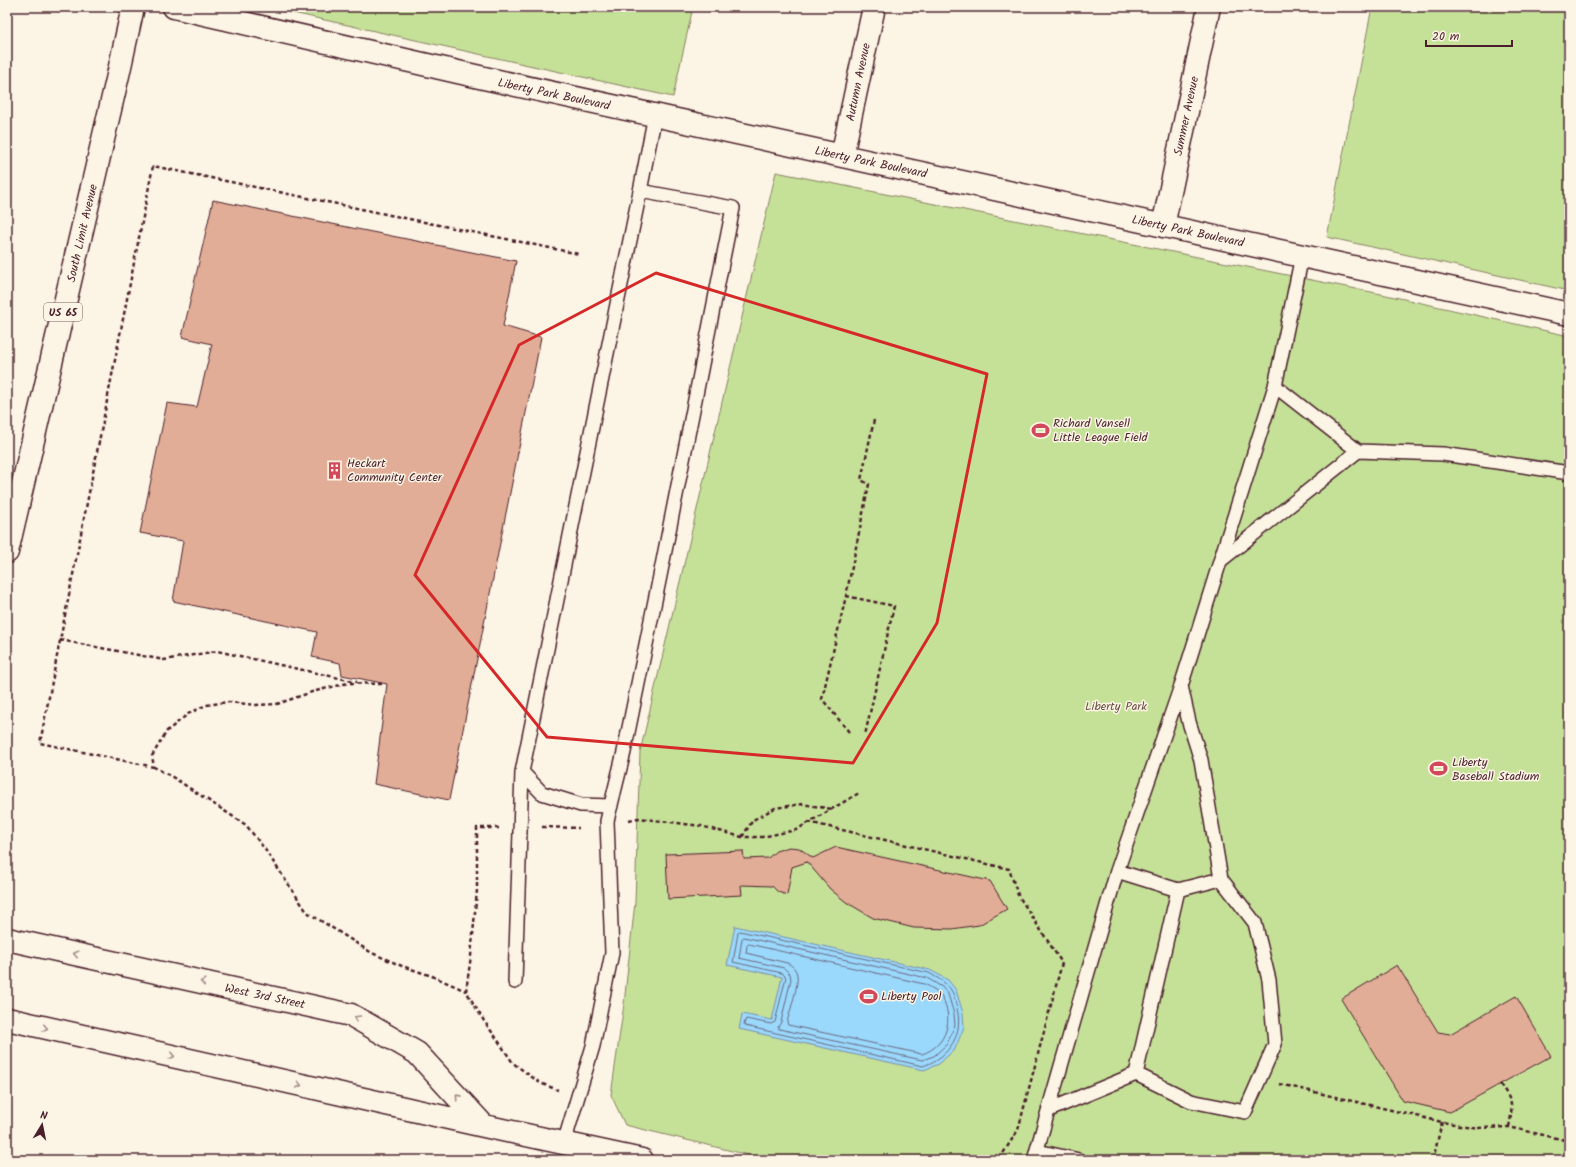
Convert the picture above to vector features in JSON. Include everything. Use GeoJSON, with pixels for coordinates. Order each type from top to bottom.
{"type":"FeatureCollection","features":[{"type":"Feature","properties":{"kind":"main road","name":"South Limit Avenue"},"geometry":{"type":"LineString","coordinates":[[7,552],[133,7]]}},
{"type":"Feature","properties":{"kind":"main road","name":"Liberty Park Boulevard"},"geometry":{"type":"LineString","coordinates":[[174,7],[484,78],[1569,314]]}},
{"type":"Feature","properties":{"kind":"main road","name":"Autumn Avenue"},"geometry":{"type":"LineString","coordinates":[[842,156],[874,7]]}},
{"type":"Feature","properties":{"kind":"main road","name":"Summer Avenue"},"geometry":{"type":"LineString","coordinates":[[1163,226],[1209,7]]}},
{"type":"Feature","properties":{"kind":"main road","name":"West 3rd Street"},"geometry":{"type":"LineString","coordinates":[[7,939],[351,1015],[417,1053],[484,1126]]}},
{"type":"Feature","properties":{"kind":"main road"},"geometry":{"type":"LineString","coordinates":[[7,1019],[642,1160]]}},
{"type":"Feature","properties":{"kind":"lane"},"geometry":{"type":"LineString","coordinates":[[515,982],[522,772],[655,115]]}},
{"type":"Feature","properties":{"kind":"lane"},"geometry":{"type":"LineString","coordinates":[[564,1143],[593,1046],[612,953],[608,825],[611,806],[624,752],[658,584],[732,208],[640,190]]}},
{"type":"Feature","properties":{"kind":"lane"},"geometry":{"type":"LineString","coordinates":[[1079,1160],[1036,1155],[1117,871],[1181,686],[1275,386],[1302,256]]}},
{"type":"Feature","properties":{"kind":"lane"},"geometry":{"type":"LineString","coordinates":[[1275,386],[1358,452],[1443,454],[1569,473]]}},
{"type":"Feature","properties":{"kind":"lane"},"geometry":{"type":"LineString","coordinates":[[1220,561],[1358,452]]}},
{"type":"Feature","properties":{"kind":"lane"},"geometry":{"type":"LineString","coordinates":[[1049,1110],[1136,1074],[1191,1100],[1245,1112],[1275,1044],[1269,980],[1255,923],[1221,879],[1201,760],[1189,722],[1181,686]]}},
{"type":"Feature","properties":{"kind":"lane"},"geometry":{"type":"LineString","coordinates":[[522,772],[542,793],[581,805],[611,806]]}},
{"type":"Feature","properties":{"kind":"lane"},"geometry":{"type":"LineString","coordinates":[[1117,871],[1178,890],[1221,879]]}},
{"type":"Feature","properties":{"kind":"lane"},"geometry":{"type":"LineString","coordinates":[[1136,1074],[1178,890]]}},
{"type":"Feature","properties":{"kind":"path"},"geometry":{"type":"LineString","coordinates":[[466,991],[372,953],[307,912],[264,848],[246,825],[174,778],[154,767],[40,743],[153,166],[580,254]]}},
{"type":"Feature","properties":{"kind":"path"},"geometry":{"type":"LineString","coordinates":[[849,732],[822,699],[870,484],[861,480],[874,420]]}},
{"type":"Feature","properties":{"kind":"path"},"geometry":{"type":"LineString","coordinates":[[846,596],[894,606],[864,735]]}},
{"type":"Feature","properties":{"kind":"path"},"geometry":{"type":"LineString","coordinates":[[60,640],[164,660],[217,651],[365,683]]}},
{"type":"Feature","properties":{"kind":"path"},"geometry":{"type":"LineString","coordinates":[[154,767],[152,756],[167,731],[188,714],[206,705],[228,702],[256,705],[277,704],[312,692],[348,683],[382,684]]}},
{"type":"Feature","properties":{"kind":"path"},"geometry":{"type":"LineString","coordinates":[[478,828],[591,828],[638,818],[701,826],[742,837],[762,836],[796,830],[859,793]]}},
{"type":"Feature","properties":{"kind":"path"},"geometry":{"type":"LineString","coordinates":[[742,837],[753,820],[775,808],[802,804],[832,809]]}},
{"type":"Feature","properties":{"kind":"path"},"geometry":{"type":"LineString","coordinates":[[808,822],[1009,869],[1018,895],[1062,963],[1018,1130],[1002,1155],[1001,1160]]}},
{"type":"Feature","properties":{"kind":"path"},"geometry":{"type":"LineString","coordinates":[[1260,1079],[1442,1122],[1478,1128],[1509,1127],[1569,1141]]}},
{"type":"Feature","properties":{"kind":"path"},"geometry":{"type":"LineString","coordinates":[[1500,1084],[1509,1096],[1512,1108],[1509,1127]]}},
{"type":"Feature","properties":{"kind":"path"},"geometry":{"type":"LineString","coordinates":[[1433,1160],[1442,1122]]}},
{"type":"Feature","properties":{"kind":"highlighted area"},"geometry":{"type":"Polygon","coordinates":[[[656,273],[987,374],[937,623],[853,763],[547,737],[415,575],[519,345],[656,273]]]}},
{"type":"Feature","properties":{"kind":"green space"},"geometry":{"type":"Polygon","coordinates":[[[266,7],[693,7],[673,97],[266,7]]]}},
{"type":"Feature","properties":{"kind":"green space"},"geometry":{"type":"Polygon","coordinates":[[[1372,7],[1569,7],[1569,291],[1327,237],[1372,7]]]}},
{"type":"Feature","properties":{"kind":"green space","name":"Liberty Park"},"geometry":{"type":"Polygon","coordinates":[[[776,172],[1386,295],[1569,336],[1569,1160],[769,1160],[625,1125],[611,1095],[624,1004],[635,902],[640,752],[776,172]]]}},
{"type":"Feature","properties":{"kind":"water","name":"Liberty Pool"},"geometry":{"type":"Polygon","coordinates":[[[735,926],[930,970],[948,980],[956,990],[963,1013],[964,1027],[955,1049],[939,1064],[924,1070],[739,1029],[742,1014],[772,1020],[782,977],[727,965],[735,926]]]}},
{"type":"Feature","properties":{"kind":"building","name":"Heckart Community Center"},"geometry":{"type":"Polygon","coordinates":[[[213,200],[516,261],[503,326],[541,337],[449,800],[374,784],[387,684],[342,675],[340,663],[312,657],[317,632],[173,601],[183,541],[140,533],[167,403],[197,407],[212,344],[182,337],[213,200]]]}},
{"type":"Feature","properties":{"kind":"building"},"geometry":{"type":"Polygon","coordinates":[[[789,847],[799,848],[813,858],[836,847],[990,881],[1007,909],[979,925],[952,929],[914,928],[873,918],[846,902],[830,889],[807,862],[792,867],[787,895],[778,892],[772,886],[741,885],[742,895],[668,899],[666,854],[743,851],[744,859],[768,858],[776,851],[789,847]]]}},
{"type":"Feature","properties":{"kind":"building"},"geometry":{"type":"Polygon","coordinates":[[[1397,965],[1438,1032],[1450,1034],[1516,996],[1551,1056],[1450,1112],[1403,1101],[1341,999],[1397,965]]]}},
{"type":"Feature","properties":{"kind":"place","name":"Richard Vansell Little League Field"},"geometry":{"type":"Point","coordinates":[1040,430]}},
{"type":"Feature","properties":{"kind":"place","name":"Heckart Community Center"},"geometry":{"type":"Point","coordinates":[334,470]}},
{"type":"Feature","properties":{"kind":"place","name":"Liberty Baseball Stadium"},"geometry":{"type":"Point","coordinates":[1439,769]}},
{"type":"Feature","properties":{"kind":"place","name":"Liberty Pool"},"geometry":{"type":"Point","coordinates":[868,996]}}]}
